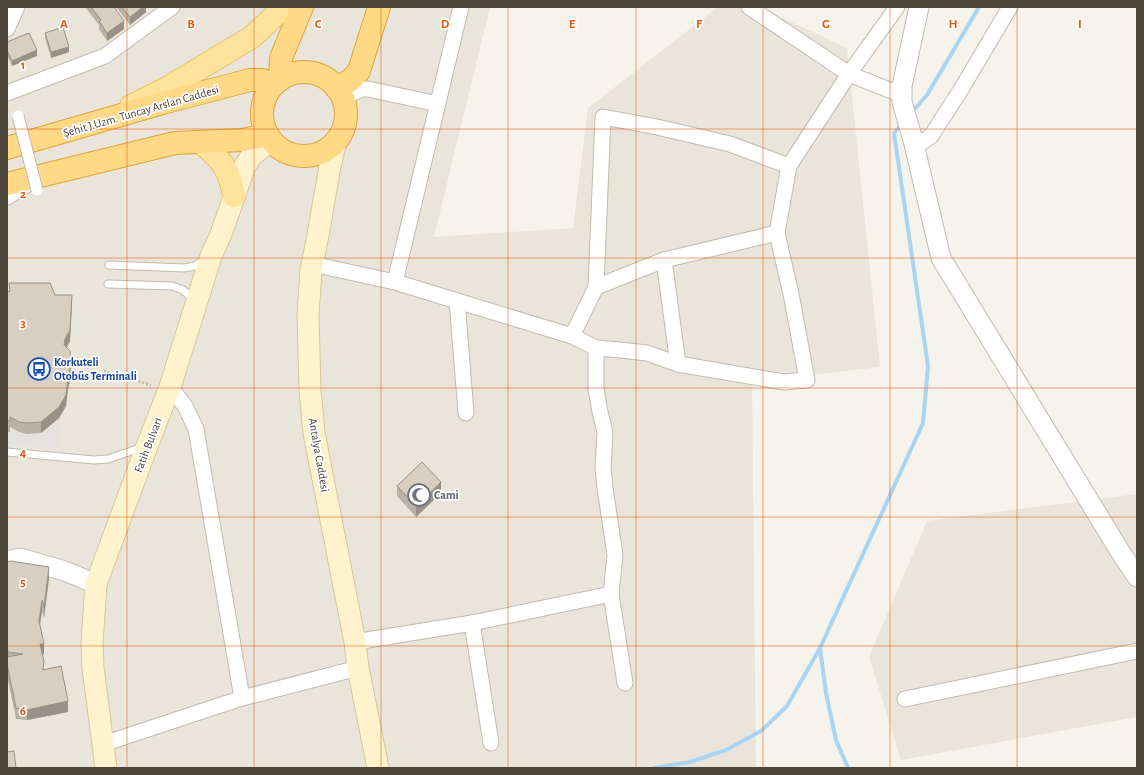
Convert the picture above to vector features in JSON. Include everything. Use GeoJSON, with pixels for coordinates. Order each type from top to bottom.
{"type":"FeatureCollection","features":[{"type":"Feature","properties":{"kind":"highway"},"geometry":{"type":"LineString","coordinates":[[278,82],[281,58],[302,7]]}},
{"type":"Feature","properties":{"kind":"highway"},"geometry":{"type":"LineString","coordinates":[[340,93],[359,71],[379,7]]}},
{"type":"Feature","properties":{"kind":"highway"},"geometry":{"type":"LineString","coordinates":[[307,73],[321,76],[340,93],[345,108],[345,122],[343,129],[332,146],[320,153],[307,156],[294,155],[282,150],[270,138],[263,122],[262,108],[267,95],[278,82],[293,74],[307,73]]}},
{"type":"Feature","properties":{"kind":"highway","name":"Şehit J.Uzm. Tuncay Arslan Caddesi"},"geometry":{"type":"LineString","coordinates":[[7,148],[250,80],[278,82]]}},
{"type":"Feature","properties":{"kind":"highway"},"geometry":{"type":"LineString","coordinates":[[7,184],[40,183],[176,143],[270,138]]}},
{"type":"Feature","properties":{"kind":"main road"},"geometry":{"type":"LineString","coordinates":[[101,121],[169,87],[252,37],[284,7]]}},
{"type":"Feature","properties":{"kind":"main road","name":"Fatih Bulvarı"},"geometry":{"type":"LineString","coordinates":[[106,768],[93,668],[92,649],[96,584],[147,446],[161,386],[196,308],[211,256],[245,166],[252,155],[270,138]]}},
{"type":"Feature","properties":{"kind":"main road","name":"Antalya Caddesi"},"geometry":{"type":"LineString","coordinates":[[336,141],[312,264],[308,315],[310,390],[314,434],[378,768]]}},
{"type":"Feature","properties":{"kind":"main road"},"geometry":{"type":"LineString","coordinates":[[200,142],[212,151],[223,164],[231,180],[234,196]]}},
{"type":"Feature","properties":{"kind":"street"},"geometry":{"type":"LineString","coordinates":[[7,29],[17,7]]}},
{"type":"Feature","properties":{"kind":"street"},"geometry":{"type":"LineString","coordinates":[[7,93],[105,56],[172,7]]}},
{"type":"Feature","properties":{"kind":"street"},"geometry":{"type":"LineString","coordinates":[[395,282],[461,7]]}},
{"type":"Feature","properties":{"kind":"street"},"geometry":{"type":"LineString","coordinates":[[749,7],[849,74],[902,98]]}},
{"type":"Feature","properties":{"kind":"street"},"geometry":{"type":"LineString","coordinates":[[312,264],[395,282],[572,336],[596,348],[647,353],[678,364],[784,382],[807,380],[791,294],[777,233],[789,166],[849,74],[897,7]]}},
{"type":"Feature","properties":{"kind":"street"},"geometry":{"type":"LineString","coordinates":[[919,7],[902,86],[902,98],[914,143],[940,258],[1137,577]]}},
{"type":"Feature","properties":{"kind":"street"},"geometry":{"type":"LineString","coordinates":[[914,143],[931,136],[960,92],[1010,7]]}},
{"type":"Feature","properties":{"kind":"street"},"geometry":{"type":"LineString","coordinates":[[340,93],[368,89],[438,104]]}},
{"type":"Feature","properties":{"kind":"street"},"geometry":{"type":"LineString","coordinates":[[7,197],[40,183],[18,116]]}},
{"type":"Feature","properties":{"kind":"street"},"geometry":{"type":"LineString","coordinates":[[572,336],[596,288],[603,117],[657,127],[730,144],[789,166]]}},
{"type":"Feature","properties":{"kind":"street"},"geometry":{"type":"LineString","coordinates":[[596,288],[664,260],[777,233]]}},
{"type":"Feature","properties":{"kind":"street"},"geometry":{"type":"LineString","coordinates":[[664,260],[678,364]]}},
{"type":"Feature","properties":{"kind":"street"},"geometry":{"type":"LineString","coordinates":[[457,301],[466,413]]}},
{"type":"Feature","properties":{"kind":"street"},"geometry":{"type":"LineString","coordinates":[[596,348],[596,389],[605,432],[603,468],[615,555],[611,594],[625,683]]}},
{"type":"Feature","properties":{"kind":"street"},"geometry":{"type":"LineString","coordinates":[[161,386],[185,406],[196,429],[242,698]]}},
{"type":"Feature","properties":{"kind":"street"},"geometry":{"type":"LineString","coordinates":[[7,561],[20,558],[65,571],[96,584]]}},
{"type":"Feature","properties":{"kind":"street"},"geometry":{"type":"LineString","coordinates":[[354,642],[472,623],[611,594]]}},
{"type":"Feature","properties":{"kind":"street"},"geometry":{"type":"LineString","coordinates":[[472,623],[491,743]]}},
{"type":"Feature","properties":{"kind":"street"},"geometry":{"type":"LineString","coordinates":[[905,699],[1137,651]]}},
{"type":"Feature","properties":{"kind":"street"},"geometry":{"type":"LineString","coordinates":[[103,744],[242,698],[358,668]]}},
{"type":"Feature","properties":{"kind":"lane"},"geometry":{"type":"LineString","coordinates":[[110,265],[184,268],[195,266],[211,256]]}},
{"type":"Feature","properties":{"kind":"lane"},"geometry":{"type":"LineString","coordinates":[[108,284],[172,286],[183,290],[191,296],[196,308]]}},
{"type":"Feature","properties":{"kind":"lane"},"geometry":{"type":"LineString","coordinates":[[7,452],[94,460],[108,459],[147,446]]}},
{"type":"Feature","properties":{"kind":"path"},"geometry":{"type":"LineString","coordinates":[[104,371],[161,386]]}},
{"type":"Feature","properties":{"kind":"shaded area"},"geometry":{"type":"Polygon","coordinates":[[[7,7],[490,7],[434,237],[573,228],[588,108],[718,7],[759,7],[847,48],[880,367],[752,382],[756,768],[7,768],[7,7]]]}},
{"type":"Feature","properties":{"kind":"shaded area"},"geometry":{"type":"Polygon","coordinates":[[[59,418],[60,448],[7,445],[7,432],[10,432],[10,427],[27,434],[59,418]]]}},
{"type":"Feature","properties":{"kind":"shaded area"},"geometry":{"type":"Polygon","coordinates":[[[1137,494],[1137,717],[901,760],[869,657],[927,521],[1137,494]]]}},
{"type":"Feature","properties":{"kind":"building"},"geometry":{"type":"Polygon","coordinates":[[[91,7],[114,7],[124,21],[107,33],[99,21],[101,20],[91,7]]]}},
{"type":"Feature","properties":{"kind":"building"},"geometry":{"type":"Polygon","coordinates":[[[122,7],[143,7],[130,17],[122,7]]]}},
{"type":"Feature","properties":{"kind":"building"},"geometry":{"type":"Polygon","coordinates":[[[63,27],[69,47],[51,52],[45,33],[63,27]]]}},
{"type":"Feature","properties":{"kind":"building"},"geometry":{"type":"Polygon","coordinates":[[[29,33],[37,50],[12,61],[7,50],[7,42],[29,33]]]}},
{"type":"Feature","properties":{"kind":"building","name":"Korkuteli Otobüs Terminali"},"geometry":{"type":"Polygon","coordinates":[[[9,283],[50,283],[55,295],[72,295],[70,330],[65,339],[64,345],[70,351],[71,365],[66,395],[59,407],[41,422],[19,422],[10,417],[10,421],[7,421],[7,292],[10,291],[9,283]]]}},
{"type":"Feature","properties":{"kind":"building"},"geometry":{"type":"Polygon","coordinates":[[[422,462],[441,482],[416,506],[397,486],[422,462]]]}},
{"type":"Feature","properties":{"kind":"building"},"geometry":{"type":"Polygon","coordinates":[[[11,561],[49,567],[44,607],[42,600],[39,621],[44,644],[40,644],[44,661],[43,670],[61,666],[68,701],[27,710],[16,708],[7,664],[7,657],[23,654],[8,652],[7,646],[7,562],[11,561]]]}},
{"type":"Feature","properties":{"kind":"building"},"geometry":{"type":"Polygon","coordinates":[[[14,751],[16,768],[7,768],[7,752],[14,751]]]}},
{"type":"Feature","properties":{"kind":"waterway"},"geometry":{"type":"LineString","coordinates":[[911,113],[927,95],[979,7]]}},
{"type":"Feature","properties":{"kind":"waterway"},"geometry":{"type":"LineString","coordinates":[[654,768],[690,762],[726,750],[761,731],[787,706],[820,648],[923,423],[928,366],[894,133],[902,124]]}},
{"type":"Feature","properties":{"kind":"waterway"},"geometry":{"type":"LineString","coordinates":[[820,648],[826,693],[836,740],[848,768]]}},
{"type":"Feature","properties":{"kind":"place","name":"Korkuteli Otobüs Terminali"},"geometry":{"type":"Point","coordinates":[39,369]}},
{"type":"Feature","properties":{"kind":"place","name":"Cami"},"geometry":{"type":"Point","coordinates":[419,495]}}]}
